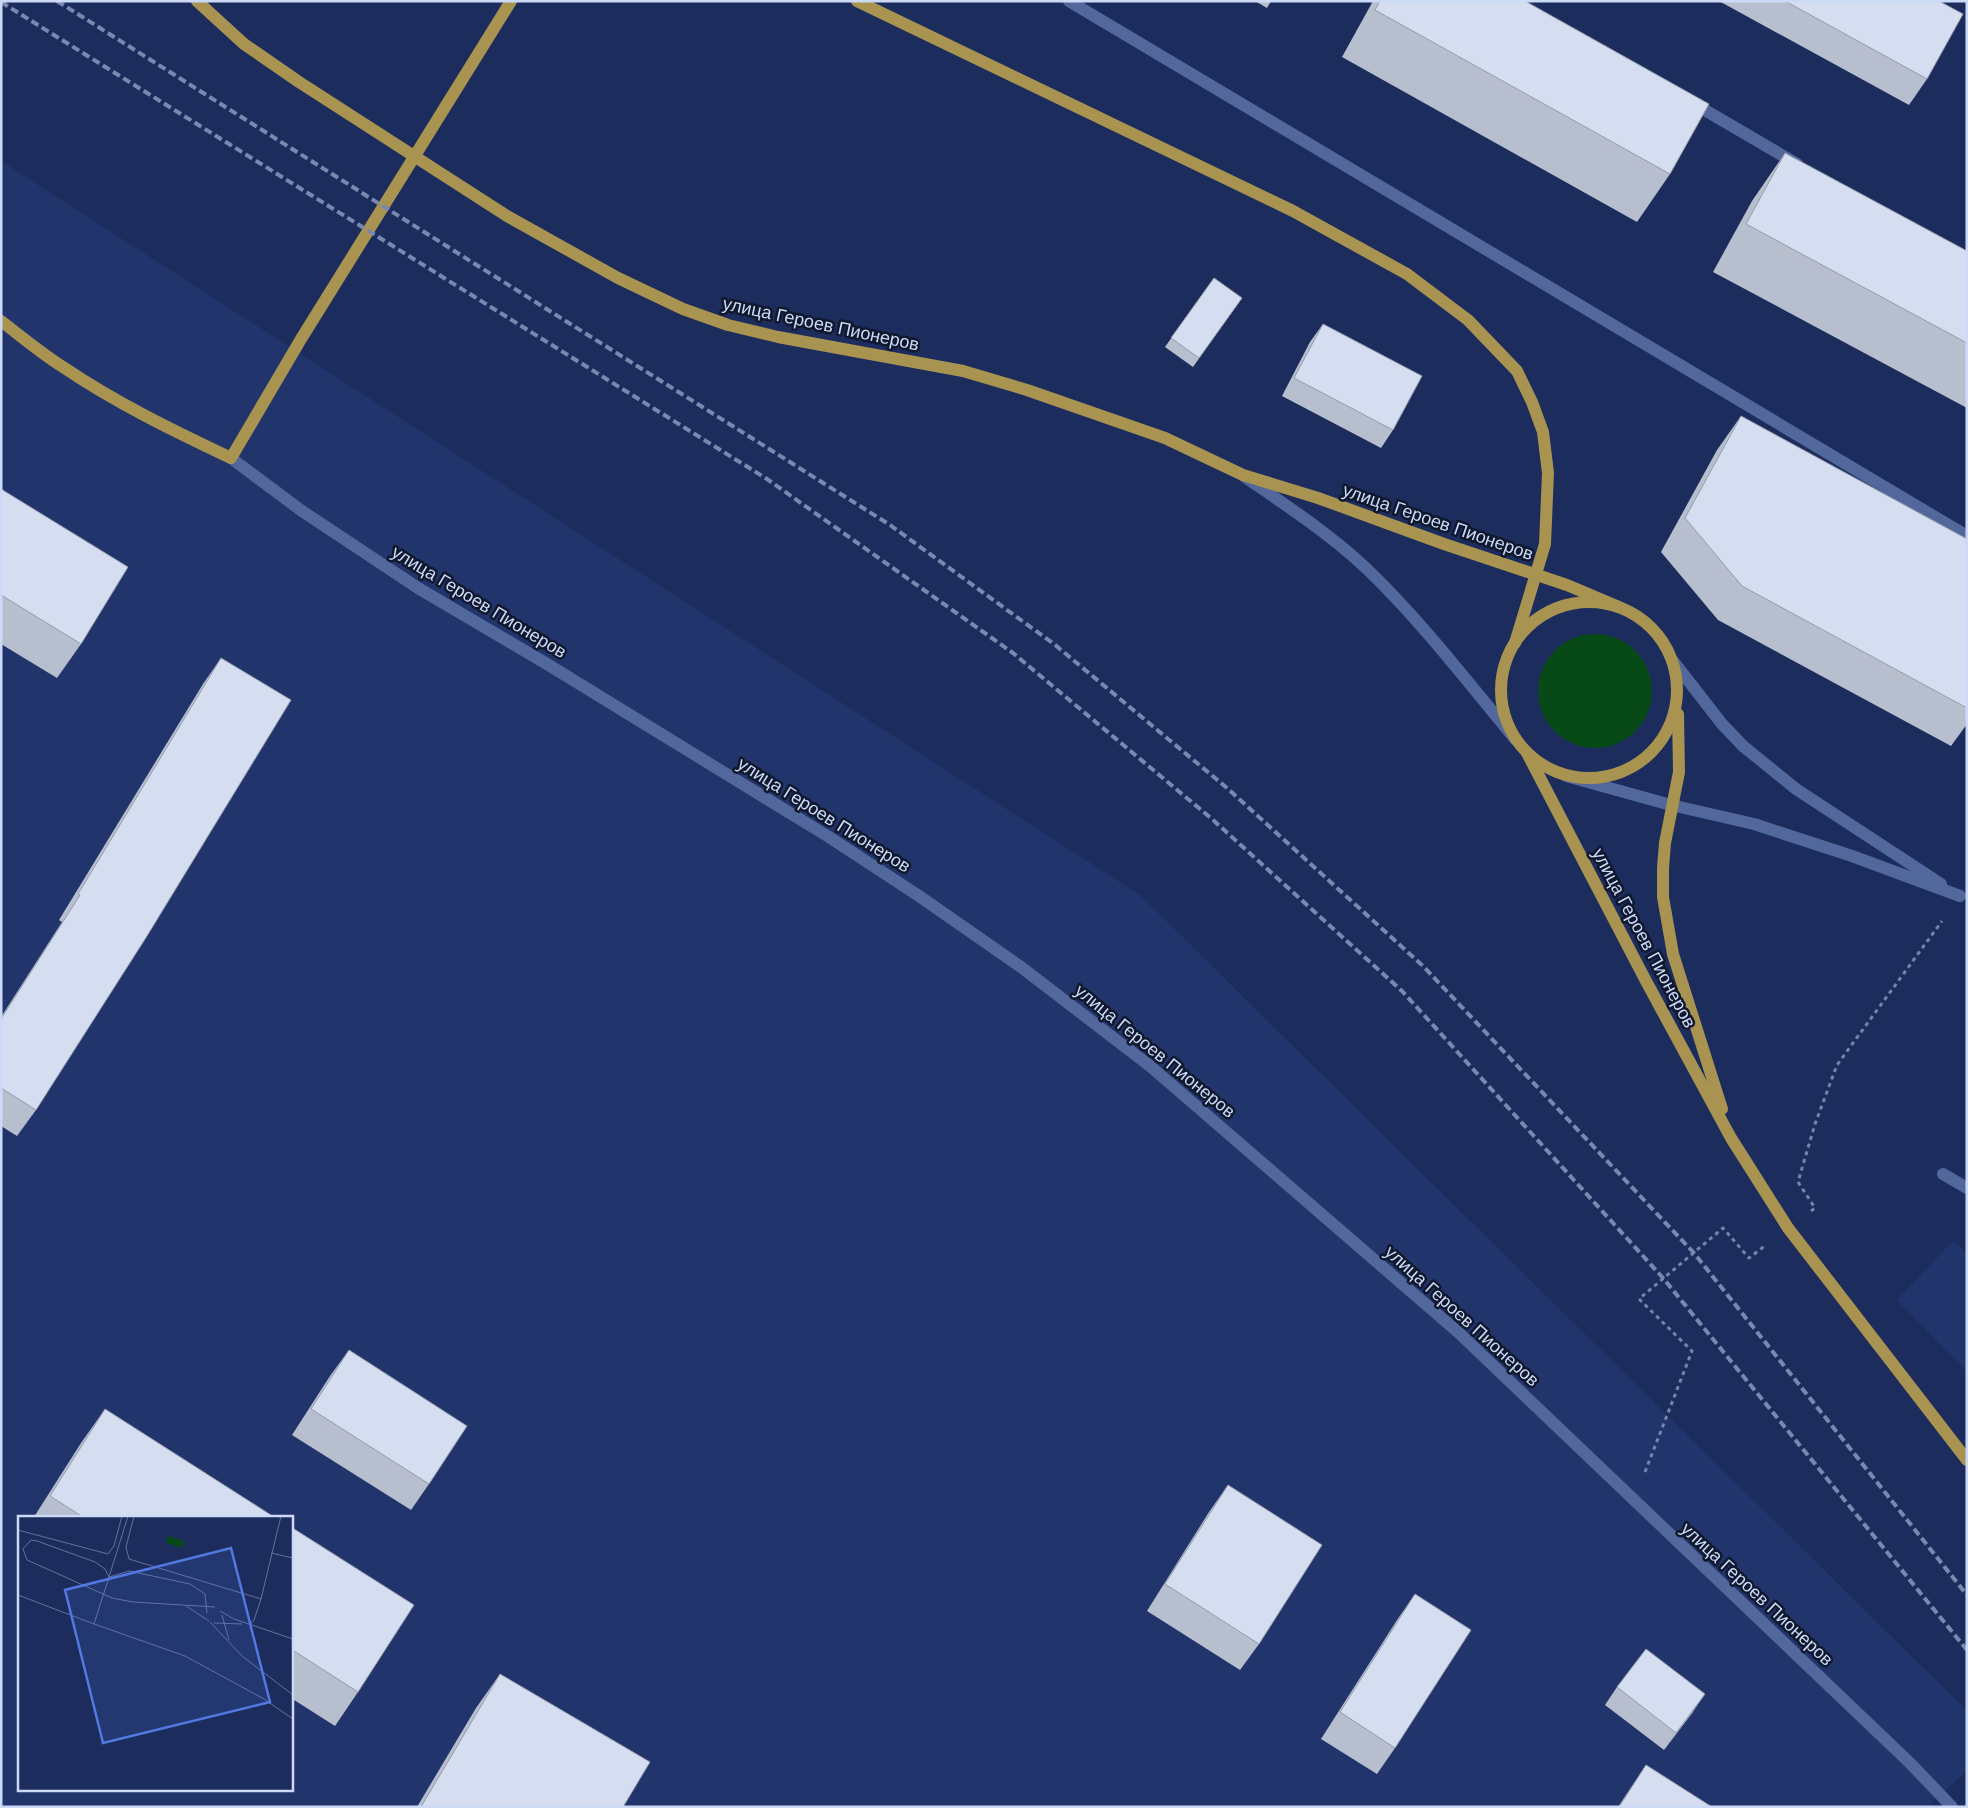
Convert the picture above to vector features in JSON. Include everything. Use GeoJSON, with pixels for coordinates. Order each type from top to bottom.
{"type":"FeatureCollection","features":[{"type":"Feature","properties":{"kind":"main road","name":"улица Героев Пионеров"},"geometry":{"type":"LineString","coordinates":[[197,1],[244,44],[299,82],[507,216],[618,278],[682,309],[728,325],[761,333],[963,371],[1027,390],[1165,438],[1243,475],[1318,498],[1444,544],[1536,574],[1619,607]]}},
{"type":"Feature","properties":{"kind":"main road"},"geometry":{"type":"LineString","coordinates":[[231,458],[301,339],[511,1]]}},
{"type":"Feature","properties":{"kind":"main road"},"geometry":{"type":"LineString","coordinates":[[857,1],[1293,211],[1407,274],[1468,320],[1517,371],[1532,402],[1543,432],[1548,473],[1545,544],[1515,643]]}},
{"type":"Feature","properties":{"kind":"main road","name":"улица Героев Пионеров"},"geometry":{"type":"LineString","coordinates":[[1,321],[62,367],[168,428],[231,458]]}},
{"type":"Feature","properties":{"kind":"main road"},"geometry":{"type":"LineString","coordinates":[[1580,602],[1600,602],[1619,607],[1637,615],[1652,628],[1664,643],[1673,661],[1678,681],[1677,703],[1672,723],[1662,742],[1647,758],[1629,770],[1609,777],[1587,779],[1566,776],[1545,767],[1527,753],[1515,739],[1507,724],[1502,707],[1500,690],[1507,657],[1515,643],[1527,627],[1543,615],[1561,606],[1580,602]]}},
{"type":"Feature","properties":{"kind":"main road","name":"улица Героев Пионеров"},"geometry":{"type":"LineString","coordinates":[[1677,703],[1678,772],[1671,805],[1663,868],[1663,897],[1673,954],[1731,1138]]}},
{"type":"Feature","properties":{"kind":"main road","name":"улица Героев Пионеров"},"geometry":{"type":"LineString","coordinates":[[1527,753],[1646,981],[1731,1138],[1788,1228],[1967,1460]]}},
{"type":"Feature","properties":{"kind":"street"},"geometry":{"type":"LineString","coordinates":[[1069,1],[1967,536]]}},
{"type":"Feature","properties":{"kind":"street"},"geometry":{"type":"LineString","coordinates":[[1683,98],[1803,168]]}},
{"type":"Feature","properties":{"kind":"street","name":"улица Героев Пионеров"},"geometry":{"type":"LineString","coordinates":[[231,458],[302,512],[418,588],[547,664],[829,837],[919,896],[1021,967],[1150,1066],[1459,1333],[1910,1763],[1952,1807]]}},
{"type":"Feature","properties":{"kind":"street","name":"улица Героев Пионеров"},"geometry":{"type":"LineString","coordinates":[[1243,475],[1329,536],[1367,569],[1423,628],[1515,739]]}},
{"type":"Feature","properties":{"kind":"street"},"geometry":{"type":"LineString","coordinates":[[1673,661],[1722,724],[1754,756],[1796,789],[1965,897]]}},
{"type":"Feature","properties":{"kind":"street"},"geometry":{"type":"LineString","coordinates":[[1566,776],[1671,805],[1754,824],[1852,856],[1965,897]]}},
{"type":"Feature","properties":{"kind":"street"},"geometry":{"type":"LineString","coordinates":[[1943,1174],[1967,1188]]}},
{"type":"Feature","properties":{"kind":"path"},"geometry":{"type":"LineString","coordinates":[[1815,1208],[1798,1182],[1815,1124],[1837,1065],[1965,897]]}},
{"type":"Feature","properties":{"kind":"path"},"geometry":{"type":"LineString","coordinates":[[1634,1501],[1692,1351],[1640,1299],[1723,1228],[1749,1258]]}},
{"type":"Feature","properties":{"kind":"shaded area"},"geometry":{"type":"Polygon","coordinates":[[[1,161],[1140,895],[1967,1711],[1967,1771],[1927,1807],[1,1807],[1,161]]]}},
{"type":"Feature","properties":{"kind":"shaded area"},"geometry":{"type":"Polygon","coordinates":[[[1953,1241],[1967,1253],[1967,1372],[1897,1300],[1953,1241]]]}},
{"type":"Feature","properties":{"kind":"green space"},"geometry":{"type":"Polygon","coordinates":[[[1595,634],[1617,638],[1635,651],[1648,669],[1652,691],[1648,713],[1635,731],[1617,744],[1595,748],[1573,744],[1555,731],[1542,713],[1538,691],[1542,669],[1555,651],[1573,638],[1595,634]]]}},
{"type":"Feature","properties":{"kind":"building"},"geometry":{"type":"Polygon","coordinates":[[[1380,1],[1525,1],[1709,104],[1670,174],[1375,10],[1380,1]]]}},
{"type":"Feature","properties":{"kind":"building"},"geometry":{"type":"Polygon","coordinates":[[[1785,1],[1939,1],[1963,14],[1927,79],[1785,1]]]}},
{"type":"Feature","properties":{"kind":"building"},"geometry":{"type":"Polygon","coordinates":[[[1785,153],[1967,251],[1967,343],[1746,224],[1785,153]]]}},
{"type":"Feature","properties":{"kind":"building"},"geometry":{"type":"Polygon","coordinates":[[[1214,278],[1242,298],[1199,358],[1171,338],[1214,278]]]}},
{"type":"Feature","properties":{"kind":"building"},"geometry":{"type":"Polygon","coordinates":[[[1323,324],[1422,376],[1393,430],[1294,378],[1323,324]]]}},
{"type":"Feature","properties":{"kind":"building"},"geometry":{"type":"Polygon","coordinates":[[[1741,416],[1967,539],[1967,708],[1742,586],[1685,518],[1741,416]]]}},
{"type":"Feature","properties":{"kind":"building"},"geometry":{"type":"Polygon","coordinates":[[[1,489],[128,567],[81,644],[1,595],[1,489]]]}},
{"type":"Feature","properties":{"kind":"building"},"geometry":{"type":"Polygon","coordinates":[[[221,658],[291,700],[147,936],[36,1110],[1,1088],[1,1019],[80,895],[78,894],[221,658]]]}},
{"type":"Feature","properties":{"kind":"building"},"geometry":{"type":"Polygon","coordinates":[[[349,1350],[467,1426],[429,1484],[311,1409],[349,1350]]]}},
{"type":"Feature","properties":{"kind":"building"},"geometry":{"type":"Polygon","coordinates":[[[105,1409],[272,1516],[81,1516],[50,1496],[105,1409]]]}},
{"type":"Feature","properties":{"kind":"building"},"geometry":{"type":"Polygon","coordinates":[[[1228,1485],[1322,1545],[1259,1644],[1165,1584],[1228,1485]]]}},
{"type":"Feature","properties":{"kind":"building"},"geometry":{"type":"Polygon","coordinates":[[[292,1528],[414,1605],[358,1692],[292,1650],[292,1528]]]}},
{"type":"Feature","properties":{"kind":"building"},"geometry":{"type":"Polygon","coordinates":[[[1415,1594],[1471,1630],[1395,1748],[1340,1712],[1415,1594]]]}},
{"type":"Feature","properties":{"kind":"building"},"geometry":{"type":"Polygon","coordinates":[[[1646,1649],[1705,1694],[1676,1733],[1617,1687],[1646,1649]]]}},
{"type":"Feature","properties":{"kind":"building"},"geometry":{"type":"Polygon","coordinates":[[[500,1674],[650,1762],[623,1807],[421,1807],[500,1674]]]}},
{"type":"Feature","properties":{"kind":"building"},"geometry":{"type":"Polygon","coordinates":[[[1646,1765],[1712,1807],[1619,1807],[1646,1765]]]}},
{"type":"Feature","properties":{"kind":"railway"},"geometry":{"type":"LineString","coordinates":[[57,1],[890,525],[1054,644],[1227,788],[1423,966],[1694,1253],[1967,1595]]}},
{"type":"Feature","properties":{"kind":"railway"},"geometry":{"type":"LineString","coordinates":[[1,2],[767,479],[1013,653],[1212,819],[1402,991],[1663,1278],[1967,1650]]}}]}
